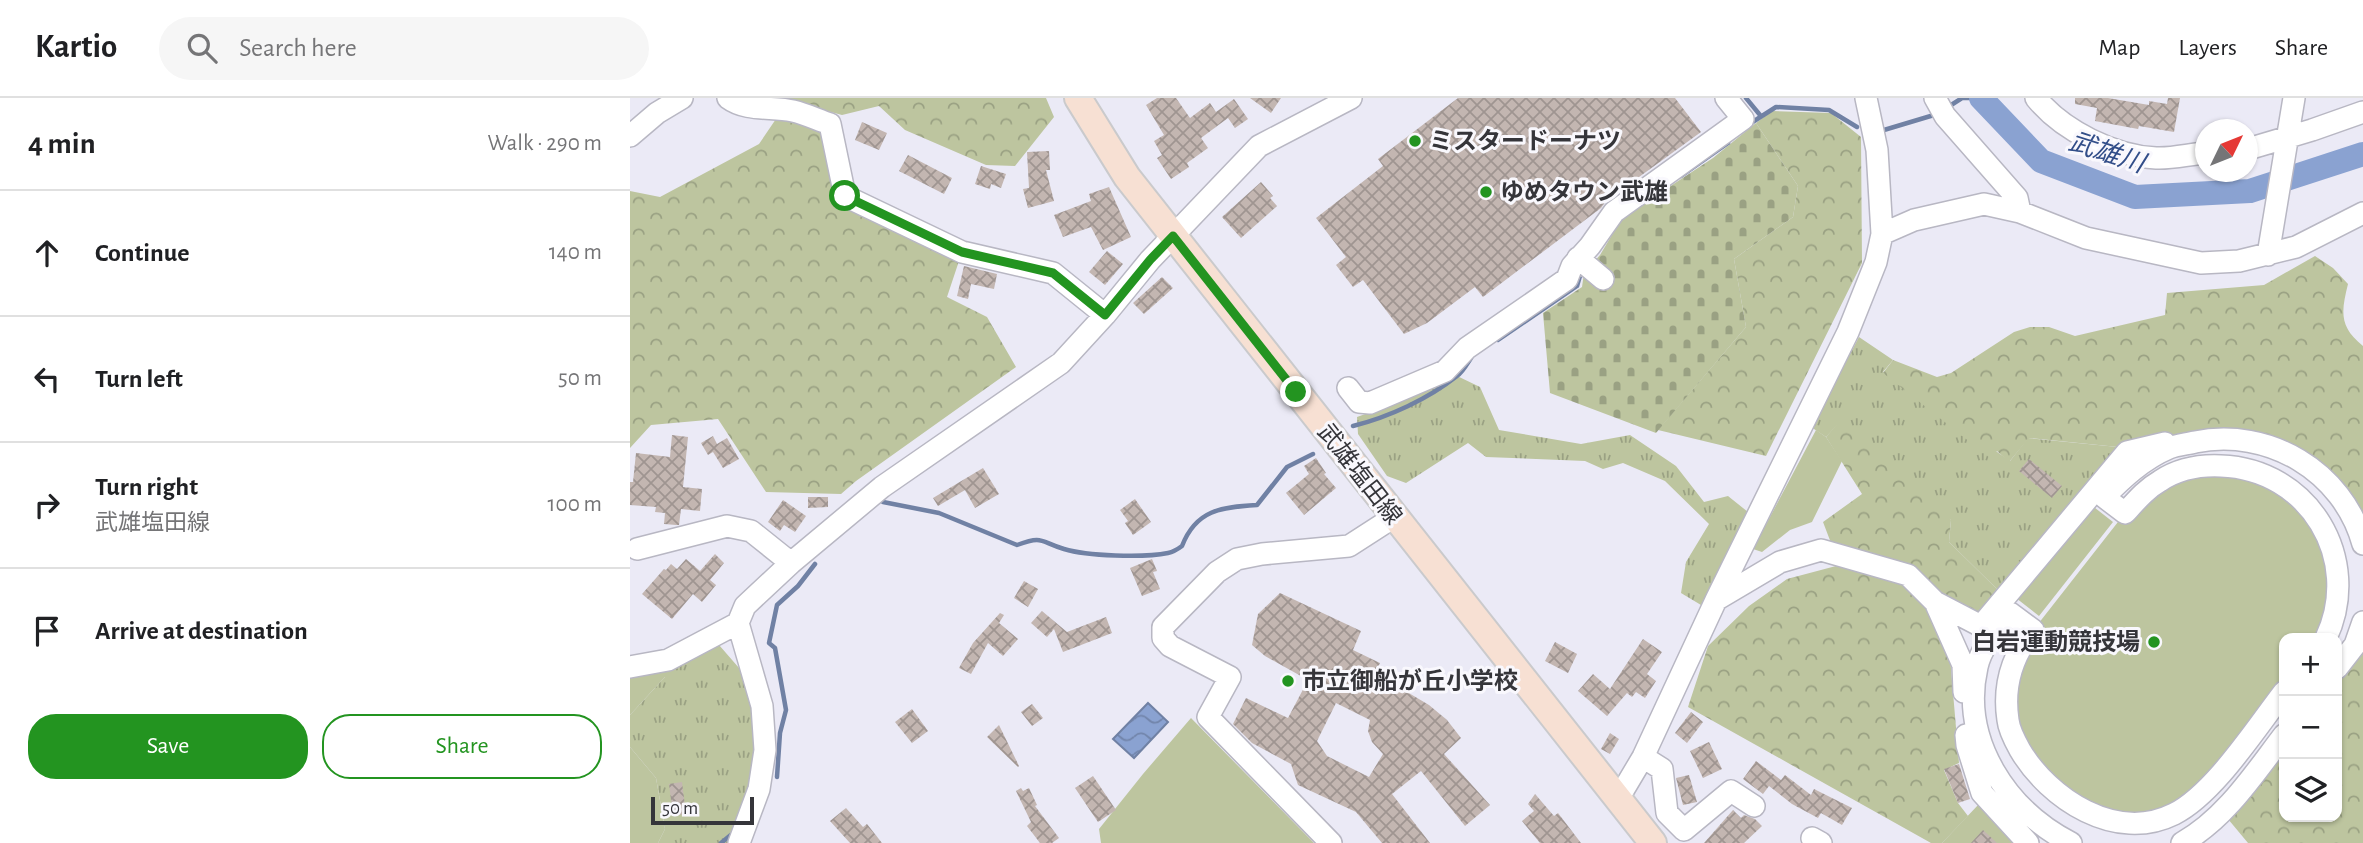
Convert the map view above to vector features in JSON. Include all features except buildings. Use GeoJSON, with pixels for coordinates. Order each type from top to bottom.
{"type":"FeatureCollection","features":[{"type":"Feature","properties":{"kind":"main road","name":"武雄塩田線"},"geometry":{"type":"LineString","coordinates":[[1078,98],[1127,177],[1653,843]]}},
{"type":"Feature","properties":{"kind":"street"},"geometry":{"type":"LineString","coordinates":[[630,136],[657,113],[682,98]]}},
{"type":"Feature","properties":{"kind":"street"},"geometry":{"type":"LineString","coordinates":[[728,98],[735,103],[755,108],[792,110],[830,124],[845,196],[962,252],[1053,273],[1105,315]]}},
{"type":"Feature","properties":{"kind":"street"},"geometry":{"type":"LineString","coordinates":[[739,843],[759,789],[765,750],[762,706],[738,623],[745,606],[791,563],[882,487],[1061,363],[1150,260],[1259,146],[1318,104],[1352,98]]}},
{"type":"Feature","properties":{"kind":"street"},"geometry":{"type":"LineString","coordinates":[[1348,388],[1359,402],[1370,403],[1445,371],[1467,348],[1567,279],[1572,266],[1590,268],[1590,246],[1614,212],[1742,119],[1726,98]]}},
{"type":"Feature","properties":{"kind":"street"},"geometry":{"type":"LineString","coordinates":[[1618,799],[1643,757],[1716,600],[1848,332],[1876,262],[1882,234],[1877,150],[1866,98]]}},
{"type":"Feature","properties":{"kind":"street"},"geometry":{"type":"LineString","coordinates":[[1935,98],[1945,116],[2017,198],[2020,212]]}},
{"type":"Feature","properties":{"kind":"street"},"geometry":{"type":"LineString","coordinates":[[2036,98],[2067,127],[2107,148],[2156,158],[2195,154]]}},
{"type":"Feature","properties":{"kind":"street"},"geometry":{"type":"LineString","coordinates":[[2270,245],[2294,98]]}},
{"type":"Feature","properties":{"kind":"street"},"geometry":{"type":"LineString","coordinates":[[2258,147],[2286,143],[2312,130],[2363,112]]}},
{"type":"Feature","properties":{"kind":"street"},"geometry":{"type":"LineString","coordinates":[[1882,234],[1914,220],[1984,204],[2020,212],[2086,238],[2201,263],[2239,261],[2270,245],[2296,247],[2363,213]]}},
{"type":"Feature","properties":{"kind":"street"},"geometry":{"type":"LineString","coordinates":[[2328,633],[2337,612],[2339,586],[2336,557],[2315,515],[2299,497],[2280,482],[2236,466],[2214,466],[2178,472],[2160,481],[2141,495],[2125,513],[2104,497],[2131,471],[2169,447],[2218,437],[2255,441],[2291,455],[2320,475],[2345,501],[2363,544]]}},
{"type":"Feature","properties":{"kind":"street"},"geometry":{"type":"LineString","coordinates":[[1716,600],[1780,562],[1821,550],[1908,575],[1935,602],[1981,626],[2127,452],[2184,439]]}},
{"type":"Feature","properties":{"kind":"street"},"geometry":{"type":"LineString","coordinates":[[1331,843],[1208,716],[1230,677],[1170,646],[1163,638],[1163,627],[1217,572],[1237,559],[1349,546],[1394,517]]}},
{"type":"Feature","properties":{"kind":"street"},"geometry":{"type":"LineString","coordinates":[[637,549],[727,526],[751,531],[791,563]]}},
{"type":"Feature","properties":{"kind":"street"},"geometry":{"type":"LineString","coordinates":[[1935,602],[1963,665],[1966,745],[1982,793],[2028,843]]}},
{"type":"Feature","properties":{"kind":"street"},"geometry":{"type":"LineString","coordinates":[[2071,843],[2055,835],[2022,807],[1996,778],[1982,748],[1973,709],[1977,666],[1993,635],[2010,612],[2033,631],[2020,647],[2011,672],[2007,695],[2008,723],[2017,744],[2029,765],[2067,801],[2105,819],[2147,821],[2171,816],[2190,805],[2210,787],[2281,696]]}},
{"type":"Feature","properties":{"kind":"street"},"geometry":{"type":"LineString","coordinates":[[2342,662],[2355,645],[2363,622]]}},
{"type":"Feature","properties":{"kind":"street"},"geometry":{"type":"LineString","coordinates":[[630,667],[668,660],[738,623]]}},
{"type":"Feature","properties":{"kind":"street"},"geometry":{"type":"LineString","coordinates":[[2182,843],[2223,813],[2279,741]]}},
{"type":"Feature","properties":{"kind":"street"},"geometry":{"type":"LineString","coordinates":[[1643,757],[1662,769],[1667,813],[1684,830],[1731,791],[1754,806]]}},
{"type":"Feature","properties":{"kind":"green space"},"geometry":{"type":"Polygon","coordinates":[[[767,98],[1046,98],[1054,117],[1015,166],[986,165],[905,130],[879,106],[842,115],[767,98]]]}},
{"type":"Feature","properties":{"kind":"green space"},"geometry":{"type":"Polygon","coordinates":[[[1772,111],[1831,113],[1861,137],[1862,263],[1766,456],[1658,430],[1746,327],[1734,259],[1793,217],[1798,186],[1756,123],[1772,111]]]}},
{"type":"Feature","properties":{"kind":"green space"},"geometry":{"type":"Polygon","coordinates":[[[778,116],[830,124],[845,196],[962,252],[947,297],[987,317],[1016,367],[841,494],[766,492],[718,419],[651,425],[630,448],[630,191],[660,197],[759,144],[778,116]]]}},
{"type":"Feature","properties":{"kind":"green space"},"geometry":{"type":"Polygon","coordinates":[[[1756,123],[1798,186],[1793,217],[1734,259],[1746,327],[1656,433],[1550,393],[1543,313],[1582,287],[1584,273],[1600,255],[1622,218],[1713,158],[1756,123]]]}},
{"type":"Feature","properties":{"kind":"green space"},"geometry":{"type":"Polygon","coordinates":[[[2315,256],[2333,268],[2348,284],[2344,318],[2350,332],[2363,346],[2363,544],[2345,501],[2255,441],[2118,447],[2029,438],[2009,462],[1997,451],[1990,458],[1883,373],[1893,360],[1937,377],[1951,373],[2014,332],[2030,327],[2049,327],[2075,336],[2165,315],[2167,293],[2264,285],[2315,256]]]}},
{"type":"Feature","properties":{"kind":"green space"},"geometry":{"type":"Polygon","coordinates":[[[1859,337],[1893,360],[1883,372],[2010,461],[2028,438],[2118,447],[2000,592],[1949,542],[1951,520],[1838,424],[1826,437],[1811,427],[1859,337]]]}},
{"type":"Feature","properties":{"kind":"green space"},"geometry":{"type":"Polygon","coordinates":[[[1453,374],[1480,387],[1499,430],[1581,444],[1630,435],[1676,466],[1704,502],[1728,496],[1748,512],[1701,605],[1681,593],[1686,562],[1709,524],[1665,481],[1623,463],[1603,469],[1585,461],[1486,457],[1468,443],[1406,483],[1387,476],[1358,434],[1357,417],[1390,405],[1453,374]]]}},
{"type":"Feature","properties":{"kind":"green space"},"geometry":{"type":"Polygon","coordinates":[[[1838,423],[1944,509],[1951,520],[1949,542],[2000,592],[1978,614],[1961,609],[1909,567],[1831,543],[1823,522],[1862,494],[1826,437],[1838,423]]]}},
{"type":"Feature","properties":{"kind":"green space"},"geometry":{"type":"Polygon","coordinates":[[[1816,430],[1826,437],[1842,461],[1812,522],[1790,530],[1762,552],[1753,549],[1816,430]]]}},
{"type":"Feature","properties":{"kind":"green space","name":"白岩運動競技場"},"geometry":{"type":"Polygon","coordinates":[[[2178,472],[2280,482],[2335,557],[2327,633],[2279,633],[2279,698],[2190,805],[2105,819],[2029,765],[2007,695],[2020,647],[2125,513],[2178,472]]]}},
{"type":"Feature","properties":{"kind":"green space","name":"白岩運動競技場"},"geometry":{"type":"Polygon","coordinates":[[[2090,504],[2113,522],[2039,616],[2016,598],[2090,504]]]}},
{"type":"Feature","properties":{"kind":"green space"},"geometry":{"type":"Polygon","coordinates":[[[1836,566],[1896,578],[1920,595],[1950,657],[1959,763],[1944,770],[1958,803],[1968,816],[1942,843],[1931,843],[1688,707],[1708,646],[1749,606],[1787,579],[1836,566]]]}},
{"type":"Feature","properties":{"kind":"green space"},"geometry":{"type":"Polygon","coordinates":[[[2363,622],[2363,843],[2248,843],[2223,813],[2279,741],[2279,822],[2342,822],[2342,659],[2363,622]]]}},
{"type":"Feature","properties":{"kind":"green space"},"geometry":{"type":"Polygon","coordinates":[[[706,630],[746,676],[756,709],[756,751],[751,789],[730,843],[658,843],[665,829],[656,778],[630,747],[630,715],[665,677],[665,652],[706,630]]]}},
{"type":"Feature","properties":{"kind":"green space"},"geometry":{"type":"Polygon","coordinates":[[[665,652],[665,677],[630,715],[630,659],[665,652]]]}},
{"type":"Feature","properties":{"kind":"green space"},"geometry":{"type":"Polygon","coordinates":[[[1191,718],[1314,843],[1101,843],[1099,829],[1191,718]]]}},
{"type":"Feature","properties":{"kind":"green space"},"geometry":{"type":"Polygon","coordinates":[[[630,747],[656,778],[665,829],[658,843],[630,843],[630,747]]]}},
{"type":"Feature","properties":{"kind":"green space"},"geometry":{"type":"Polygon","coordinates":[[[1979,804],[2019,843],[1942,843],[1979,804]]]}},
{"type":"Feature","properties":{"kind":"water"},"geometry":{"type":"Polygon","coordinates":[[[1148,703],[1168,722],[1134,758],[1113,739],[1148,703]]]}},
{"type":"Feature","properties":{"kind":"waterway"},"geometry":{"type":"LineString","coordinates":[[1746,98],[1760,115]]}},
{"type":"Feature","properties":{"kind":"waterway"},"geometry":{"type":"LineString","coordinates":[[1948,107],[1962,98],[1981,98]]}},
{"type":"Feature","properties":{"kind":"waterway","name":"武雄川"},"geometry":{"type":"LineString","coordinates":[[1981,98],[2041,161],[2135,197],[2250,191],[2363,154]]}},
{"type":"Feature","properties":{"kind":"waterway"},"geometry":{"type":"LineString","coordinates":[[1751,123],[1776,107],[1829,110],[1857,127]]}},
{"type":"Feature","properties":{"kind":"waterway"},"geometry":{"type":"LineString","coordinates":[[1884,130],[1934,115]]}},
{"type":"Feature","properties":{"kind":"waterway"},"geometry":{"type":"LineString","coordinates":[[1681,176],[1728,143]]}},
{"type":"Feature","properties":{"kind":"waterway"},"geometry":{"type":"LineString","coordinates":[[1498,340],[1577,286],[1582,269]]}},
{"type":"Feature","properties":{"kind":"waterway"},"geometry":{"type":"LineString","coordinates":[[1353,426],[1380,418],[1421,400],[1459,374],[1471,358]]}},
{"type":"Feature","properties":{"kind":"waterway"},"geometry":{"type":"LineString","coordinates":[[883,502],[939,513],[1017,545],[1037,540],[1064,549],[1100,555],[1157,555],[1172,552],[1182,546],[1195,525],[1211,513],[1232,507],[1257,505],[1287,467],[1313,454]]}},
{"type":"Feature","properties":{"kind":"waterway"},"geometry":{"type":"LineString","coordinates":[[777,777],[780,733],[786,710],[775,648],[769,643],[777,605],[798,586],[815,564]]}},
{"type":"Feature","properties":{"kind":"waterway"},"geometry":{"type":"LineString","coordinates":[[721,843],[732,834]]}},
{"type":"Feature","properties":{"kind":"place","name":"ミスタードーナツ"},"geometry":{"type":"Point","coordinates":[1415,141]}},
{"type":"Feature","properties":{"kind":"place","name":"ゆめタウン武雄"},"geometry":{"type":"Point","coordinates":[1486,192]}},
{"type":"Feature","properties":{"kind":"place","name":"白岩運動競技場"},"geometry":{"type":"Point","coordinates":[2154,642]}},
{"type":"Feature","properties":{"kind":"place","name":"市立御船が丘小学校"},"geometry":{"type":"Point","coordinates":[1288,681]}},
{"type":"Feature","properties":{"kind":"route"},"geometry":{"type":"LineString","coordinates":[[845,196],[962,252],[1053,273],[1105,315],[1173,236],[1296,392]]}}]}
